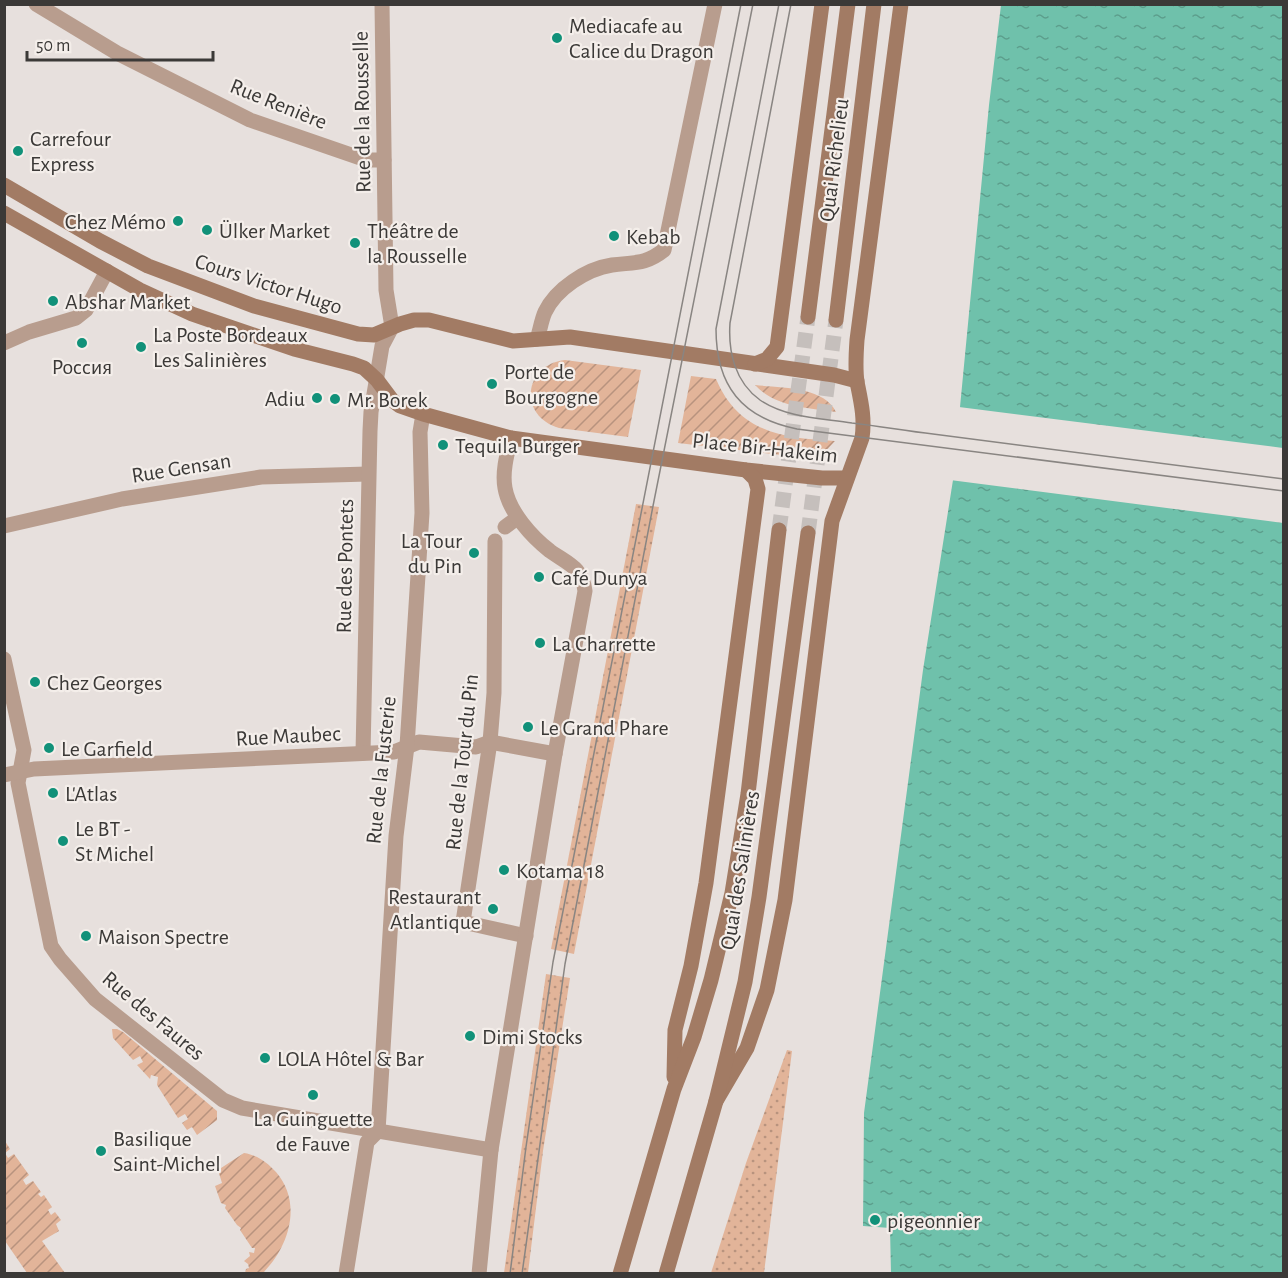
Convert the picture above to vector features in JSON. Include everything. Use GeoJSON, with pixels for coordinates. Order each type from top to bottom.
{"type":"FeatureCollection","features":[{"type":"Feature","properties":{"kind":"main road"},"geometry":{"type":"LineString","coordinates":[[755,364],[767,359],[777,347],[822,4]]}},
{"type":"Feature","properties":{"kind":"main road","name":"Quai Richelieu"},"geometry":{"type":"LineString","coordinates":[[808,316],[848,4]]}},
{"type":"Feature","properties":{"kind":"main road","name":"Quai Richelieu"},"geometry":{"type":"LineString","coordinates":[[836,320],[874,4]]}},
{"type":"Feature","properties":{"kind":"main road","name":"Place Bir-Hakeim"},"geometry":{"type":"LineString","coordinates":[[511,438],[746,470],[822,478],[847,478],[862,438],[864,424],[857,381],[857,340],[902,4]]}},
{"type":"Feature","properties":{"kind":"main road","name":"Cours Victor Hugo"},"geometry":{"type":"LineString","coordinates":[[4,185],[148,266],[254,306],[358,334],[374,335],[414,320],[429,320],[513,341],[537,339]]}},
{"type":"Feature","properties":{"kind":"main road"},"geometry":{"type":"LineString","coordinates":[[4,213],[140,290],[192,314],[294,349],[364,368],[400,406],[511,438]]}},
{"type":"Feature","properties":{"kind":"main road"},"geometry":{"type":"LineString","coordinates":[[537,339],[570,337],[834,375],[857,381]]}},
{"type":"Feature","properties":{"kind":"main road"},"geometry":{"type":"LineString","coordinates":[[674,1089],[675,1030],[691,966],[706,883],[758,489],[755,479],[746,470]]}},
{"type":"Feature","properties":{"kind":"main road"},"geometry":{"type":"LineString","coordinates":[[716,1101],[747,1048],[769,978],[785,900],[832,521],[847,478]]}},
{"type":"Feature","properties":{"kind":"main road","name":"Quai des Salinières"},"geometry":{"type":"LineString","coordinates":[[620,1274],[674,1089],[694,1037],[708,991],[732,893],[748,794],[779,530]]}},
{"type":"Feature","properties":{"kind":"main road","name":"Quai des Salinières"},"geometry":{"type":"LineString","coordinates":[[666,1274],[716,1101],[745,982],[759,897],[808,533]]}},
{"type":"Feature","properties":{"kind":"street","name":"Rue Renière"},"geometry":{"type":"LineString","coordinates":[[36,4],[117,53],[250,120],[366,160],[384,160]]}},
{"type":"Feature","properties":{"kind":"street","name":"Rue de la Rousselle"},"geometry":{"type":"LineString","coordinates":[[382,4],[386,290],[392,327]]}},
{"type":"Feature","properties":{"kind":"street"},"geometry":{"type":"LineString","coordinates":[[537,339],[550,303],[571,283],[608,266],[652,259],[664,250],[714,4]]}},
{"type":"Feature","properties":{"kind":"street"},"geometry":{"type":"LineString","coordinates":[[4,343],[29,332],[76,318],[86,310],[107,271]]}},
{"type":"Feature","properties":{"kind":"street","name":"Rue des Pontets"},"geometry":{"type":"LineString","coordinates":[[363,753],[371,412],[382,346],[392,327]]}},
{"type":"Feature","properties":{"kind":"street","name":"Rue de la Fusterie"},"geometry":{"type":"LineString","coordinates":[[378,1131],[396,836],[407,746],[422,513],[420,432],[423,414]]}},
{"type":"Feature","properties":{"kind":"street"},"geometry":{"type":"LineString","coordinates":[[479,1274],[491,1150],[555,754],[585,591],[583,579],[576,568],[511,522],[504,488],[505,464],[511,438]]}},
{"type":"Feature","properties":{"kind":"street","name":"Rue Gensan"},"geometry":{"type":"LineString","coordinates":[[4,526],[122,499],[261,477],[368,474]]}},
{"type":"Feature","properties":{"kind":"street","name":"Rue de la Tour du Pin"},"geometry":{"type":"LineString","coordinates":[[495,541],[494,693],[490,742],[463,922],[526,936]]}},
{"type":"Feature","properties":{"kind":"street","name":"Rue des Faures"},"geometry":{"type":"LineString","coordinates":[[4,659],[24,750],[12,774],[18,783],[51,946],[95,999],[223,1100],[242,1108],[491,1150]]}},
{"type":"Feature","properties":{"kind":"street","name":"Rue Maubec"},"geometry":{"type":"LineString","coordinates":[[12,774],[34,769],[394,752],[419,742],[476,747],[490,742],[555,754]]}},
{"type":"Feature","properties":{"kind":"street"},"geometry":{"type":"LineString","coordinates":[[346,1274],[367,1142],[378,1131]]}},
{"type":"Feature","properties":{"kind":"shaded area"},"geometry":{"type":"Polygon","coordinates":[[[565,360],[641,370],[628,437],[559,428],[546,422],[537,413],[532,403],[531,391],[534,381],[541,371],[551,364],[565,360]]]}},
{"type":"Feature","properties":{"kind":"shaded area"},"geometry":{"type":"Polygon","coordinates":[[[691,376],[716,379],[737,411],[750,422],[765,429],[798,438],[835,441],[822,455],[807,458],[678,443],[691,376]]]}},
{"type":"Feature","properties":{"kind":"shaded area"},"geometry":{"type":"Polygon","coordinates":[[[755,385],[812,393],[830,403],[836,412],[803,408],[782,402],[772,398],[755,385]]]}},
{"type":"Feature","properties":{"kind":"shaded area"},"geometry":{"type":"Polygon","coordinates":[[[636,504],[659,507],[574,954],[551,949],[636,504]]]}},
{"type":"Feature","properties":{"kind":"shaded area"},"geometry":{"type":"Polygon","coordinates":[[[546,974],[570,978],[543,1151],[528,1273],[504,1273],[546,974]]]}},
{"type":"Feature","properties":{"kind":"shaded area"},"geometry":{"type":"Polygon","coordinates":[[[112,1029],[123,1032],[217,1111],[217,1120],[197,1135],[192,1127],[187,1130],[182,1123],[188,1119],[185,1114],[178,1118],[157,1085],[158,1077],[151,1075],[150,1079],[137,1065],[143,1062],[140,1056],[133,1060],[113,1038],[112,1029]]]}},
{"type":"Feature","properties":{"kind":"shaded area"},"geometry":{"type":"Polygon","coordinates":[[[787,1050],[792,1051],[764,1273],[711,1273],[746,1163],[787,1050]]]}},
{"type":"Feature","properties":{"kind":"shaded area"},"geometry":{"type":"Polygon","coordinates":[[[5,1141],[10,1149],[5,1153],[5,1141]]]}},
{"type":"Feature","properties":{"kind":"shaded area"},"geometry":{"type":"Polygon","coordinates":[[[5,1153],[8,1158],[14,1154],[29,1175],[23,1180],[26,1185],[33,1181],[41,1192],[38,1194],[41,1197],[44,1195],[52,1207],[48,1210],[51,1215],[55,1212],[61,1220],[56,1224],[59,1231],[42,1241],[65,1273],[27,1273],[5,1241],[5,1153]]]}},
{"type":"Feature","properties":{"kind":"shaded area"},"geometry":{"type":"Polygon","coordinates":[[[244,1153],[257,1157],[273,1168],[284,1184],[289,1197],[291,1211],[286,1238],[280,1251],[263,1273],[245,1273],[249,1268],[244,1261],[250,1256],[249,1252],[254,1253],[255,1248],[252,1248],[240,1230],[241,1228],[225,1208],[226,1205],[221,1203],[215,1186],[222,1183],[218,1170],[244,1153]]]}},
{"type":"Feature","properties":{"kind":"water"},"geometry":{"type":"Polygon","coordinates":[[[1001,5],[1283,5],[1283,1273],[891,1273],[890,1228],[863,1226],[864,1113],[923,670],[953,480],[989,105],[1001,5]]]}},
{"type":"Feature","properties":{"kind":"pier"},"geometry":{"type":"Polygon","coordinates":[[[959,407],[1283,448],[1283,523],[950,480],[959,407]]]}},
{"type":"Feature","properties":{"kind":"tunnel"},"geometry":{"type":"LineString","coordinates":[[779,530],[808,317]]}},
{"type":"Feature","properties":{"kind":"tunnel"},"geometry":{"type":"LineString","coordinates":[[808,533],[836,320]]}},
{"type":"Feature","properties":{"kind":"tram line"},"geometry":{"type":"LineString","coordinates":[[510,1274],[553,962],[741,4]]}},
{"type":"Feature","properties":{"kind":"tram line"},"geometry":{"type":"LineString","coordinates":[[522,1274],[565,964],[753,4]]}},
{"type":"Feature","properties":{"kind":"tram line"},"geometry":{"type":"LineString","coordinates":[[779,4],[716,329],[717,349],[727,383],[747,408],[761,417],[797,429],[1284,491]]}},
{"type":"Feature","properties":{"kind":"tram line"},"geometry":{"type":"LineString","coordinates":[[791,4],[730,323],[730,345],[735,366],[751,393],[770,406],[804,416],[1284,479]]}},
{"type":"Feature","properties":{"kind":"place","name":"Mediacafe au Calice du Dragon"},"geometry":{"type":"Point","coordinates":[557,38]}},
{"type":"Feature","properties":{"kind":"place","name":"Carrefour Express"},"geometry":{"type":"Point","coordinates":[18,151]}},
{"type":"Feature","properties":{"kind":"place","name":"Chez Mémo"},"geometry":{"type":"Point","coordinates":[178,221]}},
{"type":"Feature","properties":{"kind":"place","name":"Ülker Market"},"geometry":{"type":"Point","coordinates":[207,230]}},
{"type":"Feature","properties":{"kind":"place","name":"Kebab"},"geometry":{"type":"Point","coordinates":[614,236]}},
{"type":"Feature","properties":{"kind":"place","name":"Théâtre de la Rousselle"},"geometry":{"type":"Point","coordinates":[355,243]}},
{"type":"Feature","properties":{"kind":"place","name":"Abshar Market"},"geometry":{"type":"Point","coordinates":[53,301]}},
{"type":"Feature","properties":{"kind":"place","name":"Россия"},"geometry":{"type":"Point","coordinates":[82,343]}},
{"type":"Feature","properties":{"kind":"place","name":"La Poste Bordeaux Les Salinières"},"geometry":{"type":"Point","coordinates":[141,347]}},
{"type":"Feature","properties":{"kind":"place","name":"Porte de Bourgogne"},"geometry":{"type":"Point","coordinates":[492,384]}},
{"type":"Feature","properties":{"kind":"place","name":"Adiu"},"geometry":{"type":"Point","coordinates":[317,398]}},
{"type":"Feature","properties":{"kind":"place","name":"Mr. Borek"},"geometry":{"type":"Point","coordinates":[335,399]}},
{"type":"Feature","properties":{"kind":"place","name":"Tequila Burger"},"geometry":{"type":"Point","coordinates":[443,445]}},
{"type":"Feature","properties":{"kind":"place","name":"La Tour du Pin"},"geometry":{"type":"Point","coordinates":[474,553]}},
{"type":"Feature","properties":{"kind":"place","name":"Café Dunya"},"geometry":{"type":"Point","coordinates":[539,577]}},
{"type":"Feature","properties":{"kind":"place","name":"La Charrette"},"geometry":{"type":"Point","coordinates":[540,643]}},
{"type":"Feature","properties":{"kind":"place","name":"Chez Georges"},"geometry":{"type":"Point","coordinates":[35,682]}},
{"type":"Feature","properties":{"kind":"place","name":"Le Grand Phare"},"geometry":{"type":"Point","coordinates":[528,727]}},
{"type":"Feature","properties":{"kind":"place","name":"Le Garfield"},"geometry":{"type":"Point","coordinates":[49,748]}},
{"type":"Feature","properties":{"kind":"place","name":"L'Atlas"},"geometry":{"type":"Point","coordinates":[53,793]}},
{"type":"Feature","properties":{"kind":"place","name":"Le BT - St Michel"},"geometry":{"type":"Point","coordinates":[63,841]}},
{"type":"Feature","properties":{"kind":"place","name":"Kotama 18"},"geometry":{"type":"Point","coordinates":[504,870]}},
{"type":"Feature","properties":{"kind":"place","name":"Restaurant Atlantique"},"geometry":{"type":"Point","coordinates":[493,909]}},
{"type":"Feature","properties":{"kind":"place","name":"Maison Spectre"},"geometry":{"type":"Point","coordinates":[86,936]}},
{"type":"Feature","properties":{"kind":"place","name":"Dimi Stocks"},"geometry":{"type":"Point","coordinates":[470,1036]}},
{"type":"Feature","properties":{"kind":"place","name":"LOLA Hôtel & Bar"},"geometry":{"type":"Point","coordinates":[265,1058]}},
{"type":"Feature","properties":{"kind":"place","name":"La Guinguette de Fauve"},"geometry":{"type":"Point","coordinates":[313,1095]}},
{"type":"Feature","properties":{"kind":"place","name":"Basilique Saint-Michel"},"geometry":{"type":"Point","coordinates":[101,1151]}},
{"type":"Feature","properties":{"kind":"place","name":"pigeonnier"},"geometry":{"type":"Point","coordinates":[875,1220]}}]}
